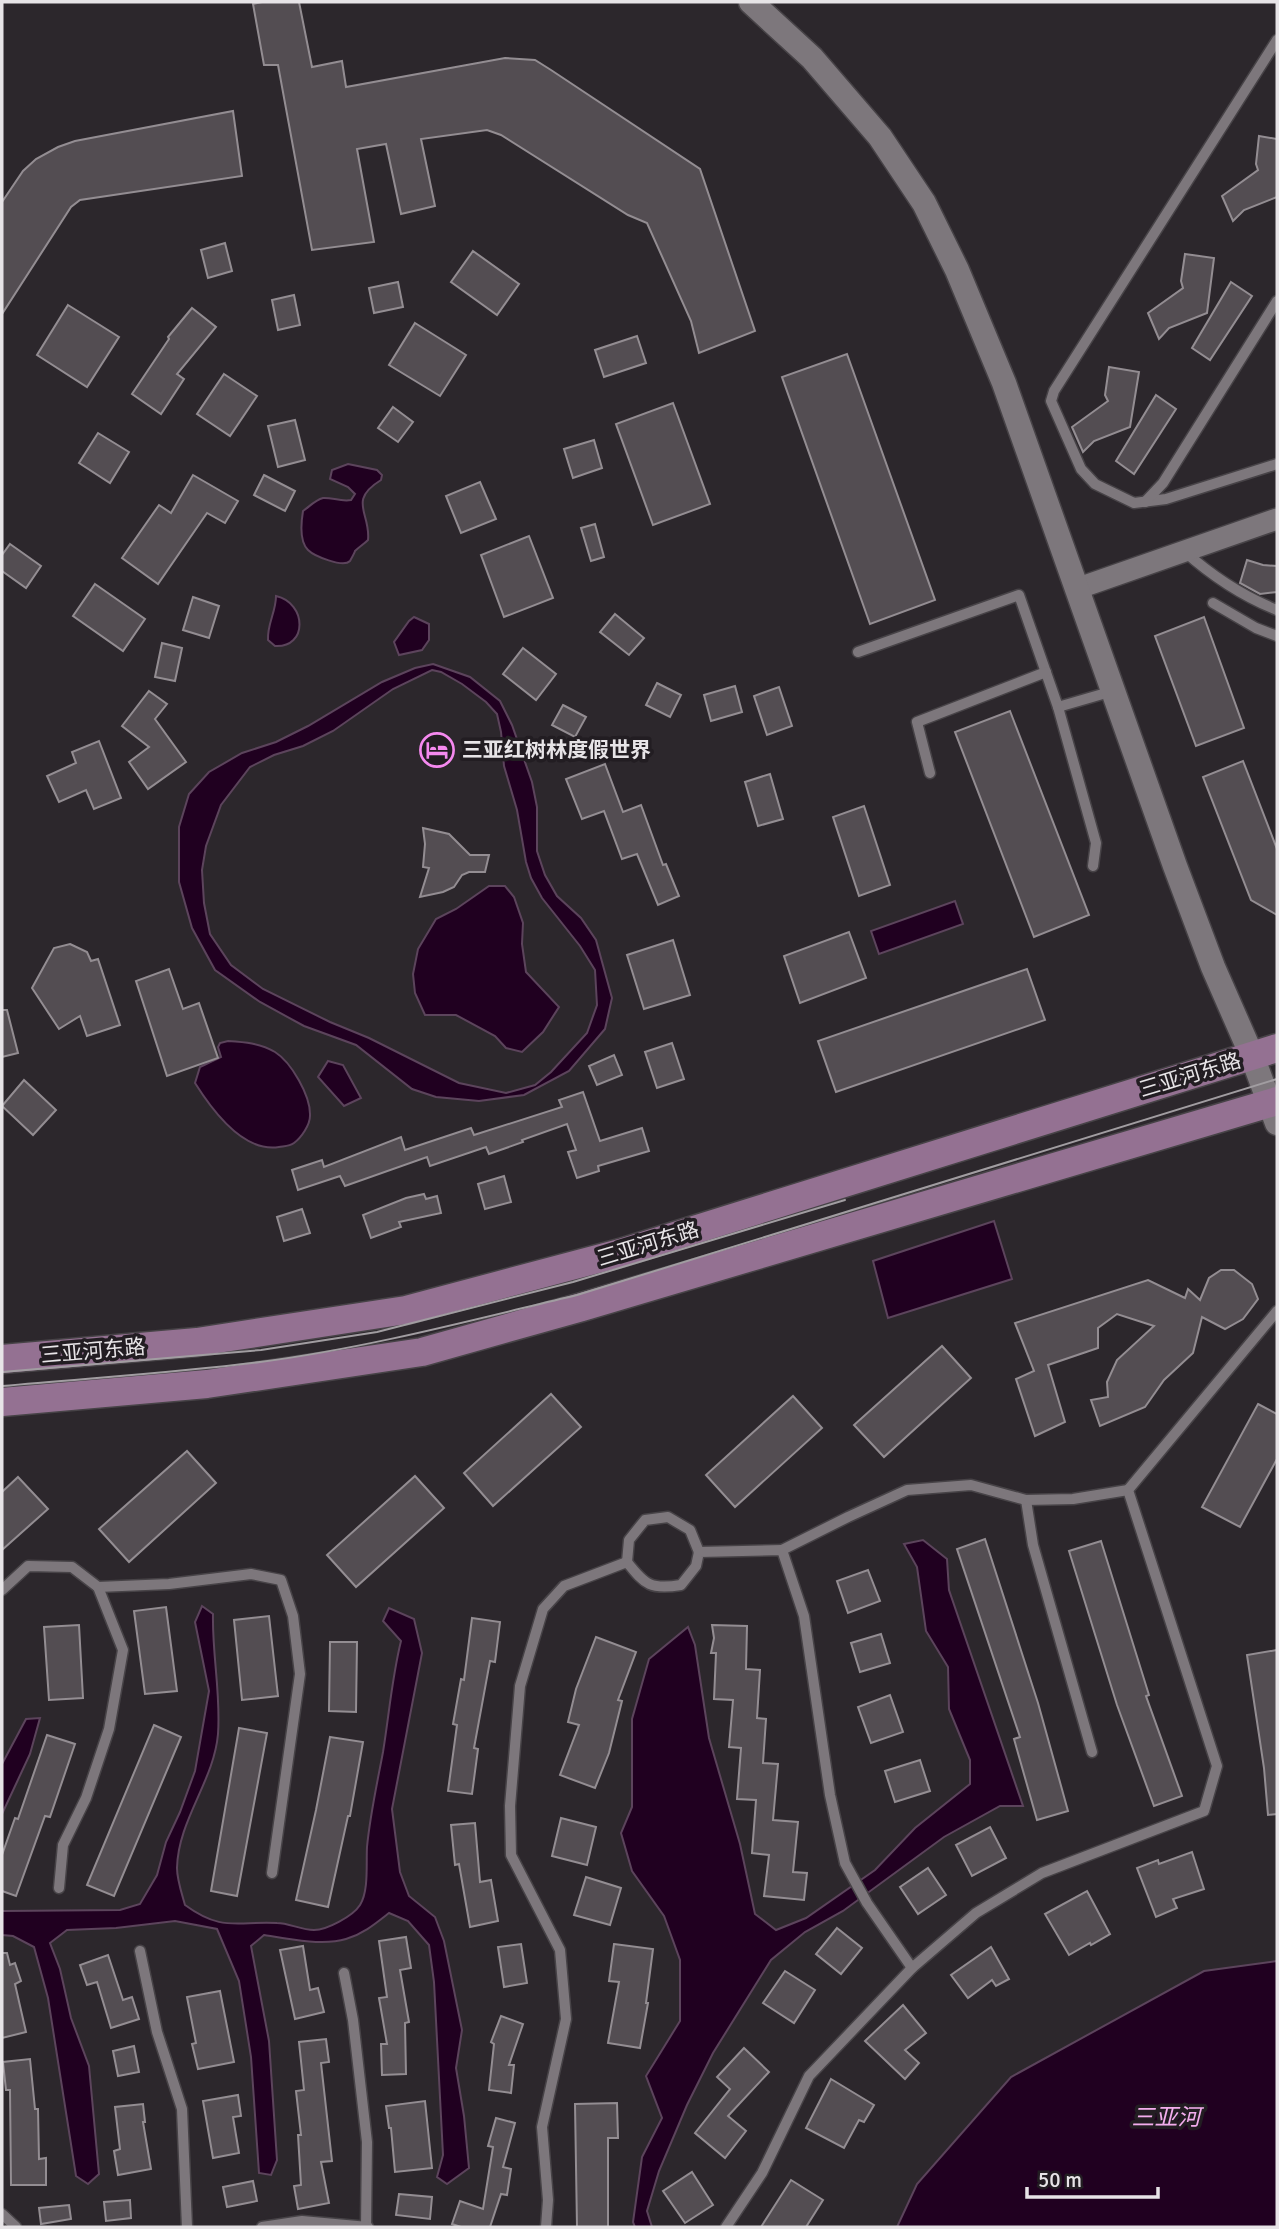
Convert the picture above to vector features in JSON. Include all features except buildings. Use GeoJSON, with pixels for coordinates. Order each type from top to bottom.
{"type":"FeatureCollection","features":[{"type":"Feature","properties":{"kind":"main road","name":"三亚河东路"},"geometry":{"type":"LineString","coordinates":[[2,1359],[197,1342],[406,1310],[620,1253],[1265,1052]]}},
{"type":"Feature","properties":{"kind":"main road","name":"三亚河东路"},"geometry":{"type":"LineString","coordinates":[[2,1402],[207,1384],[422,1352],[1275,1109]]}},
{"type":"Feature","properties":{"kind":"street"},"geometry":{"type":"LineString","coordinates":[[751,2],[812,58],[880,137],[924,203],[957,270],[1003,383],[1194,916],[1265,1052],[1275,1109]]}},
{"type":"Feature","properties":{"kind":"street"},"geometry":{"type":"LineString","coordinates":[[1076,589],[1277,519]]}},
{"type":"Feature","properties":{"kind":"lane"},"geometry":{"type":"LineString","coordinates":[[1277,40],[1054,391],[1051,401],[1081,469],[1095,484],[1134,503],[1166,499],[1277,464]]}},
{"type":"Feature","properties":{"kind":"lane"},"geometry":{"type":"LineString","coordinates":[[1145,502],[1163,483],[1277,301]]}},
{"type":"Feature","properties":{"kind":"lane"},"geometry":{"type":"LineString","coordinates":[[1184,551],[1211,575],[1277,610]]}},
{"type":"Feature","properties":{"kind":"lane"},"geometry":{"type":"LineString","coordinates":[[858,652],[1019,595],[1058,707],[1096,843],[1093,866]]}},
{"type":"Feature","properties":{"kind":"lane"},"geometry":{"type":"LineString","coordinates":[[1213,603],[1256,628],[1277,636]]}},
{"type":"Feature","properties":{"kind":"lane"},"geometry":{"type":"LineString","coordinates":[[929,773],[918,722],[1046,672]]}},
{"type":"Feature","properties":{"kind":"lane"},"geometry":{"type":"LineString","coordinates":[[1058,707],[1113,691]]}},
{"type":"Feature","properties":{"kind":"lane"},"geometry":{"type":"LineString","coordinates":[[699,1552],[782,1550],[907,1490],[971,1485],[1026,1500],[1073,1499],[1128,1490],[1277,1311]]}},
{"type":"Feature","properties":{"kind":"lane"},"geometry":{"type":"LineString","coordinates":[[726,2227],[762,2173],[809,2076],[912,1968],[976,1913],[1042,1873],[1204,1811],[1217,1766],[1128,1490]]}},
{"type":"Feature","properties":{"kind":"lane"},"geometry":{"type":"LineString","coordinates":[[1026,1500],[1033,1545],[1092,1752]]}},
{"type":"Feature","properties":{"kind":"lane"},"geometry":{"type":"LineString","coordinates":[[668,1517],[690,1530],[699,1552],[696,1566],[681,1585],[662,1588],[641,1580],[627,1562],[629,1540],[645,1520],[668,1517]]}},
{"type":"Feature","properties":{"kind":"lane"},"geometry":{"type":"LineString","coordinates":[[782,1550],[804,1616],[830,1796],[845,1863],[867,1903],[912,1968]]}},
{"type":"Feature","properties":{"kind":"lane"},"geometry":{"type":"LineString","coordinates":[[546,2227],[548,2200],[542,2127],[566,2019],[560,1950],[511,1855],[510,1806],[520,1686],[544,1609],[564,1586],[627,1562]]}},
{"type":"Feature","properties":{"kind":"lane"},"geometry":{"type":"LineString","coordinates":[[2,1590],[28,1566],[72,1567],[98,1587],[123,1650],[109,1729],[86,1798],[63,1845],[59,1888]]}},
{"type":"Feature","properties":{"kind":"lane"},"geometry":{"type":"LineString","coordinates":[[98,1587],[169,1584],[251,1574],[281,1580],[293,1616],[300,1674],[272,1872]]}},
{"type":"Feature","properties":{"kind":"lane"},"geometry":{"type":"LineString","coordinates":[[141,1951],[157,2032],[182,2109],[187,2227]]}},
{"type":"Feature","properties":{"kind":"lane"},"geometry":{"type":"LineString","coordinates":[[262,2227],[302,2221],[367,2227],[367,2142],[353,2020],[344,1973]]}},
{"type":"Feature","properties":{"kind":"lane"},"geometry":{"type":"LineString","coordinates":[[2,2214],[16,2227]]}},
{"type":"Feature","properties":{"kind":"water"},"geometry":{"type":"Polygon","coordinates":[[[348,464],[377,470],[382,475],[381,480],[365,494],[363,501],[368,540],[355,551],[350,561],[341,563],[322,558],[308,550],[302,537],[302,521],[303,511],[320,499],[351,500],[355,494],[348,487],[330,479],[332,470],[348,464]]]}},
{"type":"Feature","properties":{"kind":"water"},"geometry":{"type":"Polygon","coordinates":[[[276,596],[294,607],[300,624],[293,640],[286,645],[275,646],[268,640],[268,634],[276,596]]]}},
{"type":"Feature","properties":{"kind":"water"},"geometry":{"type":"Polygon","coordinates":[[[414,617],[429,624],[429,640],[422,650],[399,655],[394,642],[414,617]]]}},
{"type":"Feature","properties":{"kind":"water"},"geometry":{"type":"Polygon","coordinates":[[[433,664],[470,677],[500,701],[512,725],[532,782],[537,807],[537,851],[545,875],[557,896],[581,918],[596,940],[612,998],[605,1029],[569,1071],[524,1095],[479,1101],[436,1097],[412,1089],[356,1045],[304,1026],[260,1002],[215,970],[192,928],[179,882],[179,827],[189,794],[209,772],[242,753],[276,742],[308,726],[382,682],[415,668],[433,664]],[[432,670],[393,689],[333,731],[250,767],[221,805],[206,846],[202,870],[204,903],[210,934],[231,965],[263,989],[459,1083],[506,1093],[535,1085],[551,1072],[587,1033],[597,1005],[595,970],[580,946],[542,898],[531,878],[517,810],[504,766],[497,714],[462,684],[432,670]]]}},
{"type":"Feature","properties":{"kind":"water"},"geometry":{"type":"Polygon","coordinates":[[[489,886],[505,886],[514,897],[523,923],[522,944],[526,972],[559,1007],[543,1032],[522,1052],[506,1048],[495,1036],[456,1015],[425,1015],[415,993],[413,974],[418,949],[436,919],[489,886]]]}},
{"type":"Feature","properties":{"kind":"water"},"geometry":{"type":"Polygon","coordinates":[[[955,901],[963,924],[879,954],[871,931],[955,901]]]}},
{"type":"Feature","properties":{"kind":"water"},"geometry":{"type":"Polygon","coordinates":[[[228,1041],[269,1049],[281,1057],[293,1071],[304,1090],[310,1116],[305,1131],[292,1144],[266,1147],[241,1137],[220,1117],[195,1083],[200,1067],[221,1057],[218,1047],[220,1043],[228,1041]]]}},
{"type":"Feature","properties":{"kind":"water"},"geometry":{"type":"Polygon","coordinates":[[[328,1061],[343,1065],[361,1098],[344,1106],[318,1077],[328,1061]]]}},
{"type":"Feature","properties":{"kind":"water"},"geometry":{"type":"Polygon","coordinates":[[[994,1221],[1012,1279],[888,1318],[873,1261],[994,1221]]]}},
{"type":"Feature","properties":{"kind":"water"},"geometry":{"type":"Polygon","coordinates":[[[923,1540],[947,1559],[949,1590],[1023,1806],[1000,1806],[944,1837],[843,1911],[805,1932],[771,1960],[713,2053],[687,2105],[659,2171],[647,2211],[652,2227],[635,2227],[633,2222],[642,2157],[662,2118],[646,2076],[680,2021],[680,1960],[664,1916],[632,1871],[621,1833],[632,1807],[632,1719],[649,1659],[688,1627],[695,1645],[709,1738],[740,1844],[755,1914],[776,1930],[806,1918],[875,1870],[915,1828],[970,1784],[970,1760],[949,1709],[948,1667],[926,1631],[917,1567],[904,1544],[923,1540]]]}},
{"type":"Feature","properties":{"kind":"water"},"geometry":{"type":"Polygon","coordinates":[[[202,1606],[213,1614],[218,1734],[210,1768],[189,1817],[179,1850],[177,1873],[185,1905],[209,1919],[220,1922],[282,1923],[314,1930],[326,1928],[346,1918],[357,1909],[363,1899],[370,1823],[401,1641],[383,1621],[389,1608],[414,1619],[422,1653],[392,1809],[400,1872],[409,1896],[435,1917],[444,1941],[462,2030],[456,2068],[469,2168],[447,2184],[437,2177],[443,2155],[434,1982],[429,1945],[408,1921],[389,1913],[374,1925],[346,1939],[316,1942],[264,1935],[251,1946],[269,2041],[277,2160],[271,2175],[259,2173],[251,2057],[239,1981],[217,1929],[175,1921],[67,1930],[50,1943],[60,1969],[71,2018],[89,2066],[99,2174],[88,2184],[76,2176],[48,1998],[34,1947],[13,1936],[2,1935],[2,1911],[120,1910],[140,1904],[157,1875],[166,1842],[195,1771],[209,1691],[195,1622],[202,1606]]]}},
{"type":"Feature","properties":{"kind":"water"},"geometry":{"type":"Polygon","coordinates":[[[40,1718],[30,1754],[2,1814],[2,1764],[26,1719],[40,1718]]]}},
{"type":"Feature","properties":{"kind":"water","name":"三亚河"},"geometry":{"type":"Polygon","coordinates":[[[1277,1961],[1277,2227],[897,2227],[917,2184],[1011,2077],[1204,1971],[1277,1961]]]}},
{"type":"Feature","properties":{"kind":"tram line"},"geometry":{"type":"LineString","coordinates":[[2,1386],[164,1372],[300,1356],[380,1341],[577,1295],[1277,1079]]}},
{"type":"Feature","properties":{"kind":"tram line"},"geometry":{"type":"LineString","coordinates":[[2,1372],[261,1350],[377,1332],[573,1282],[845,1200]]}},
{"type":"Feature","properties":{"kind":"place","name":"三亚红树林度假世界"},"geometry":{"type":"Point","coordinates":[437,750]}}]}
